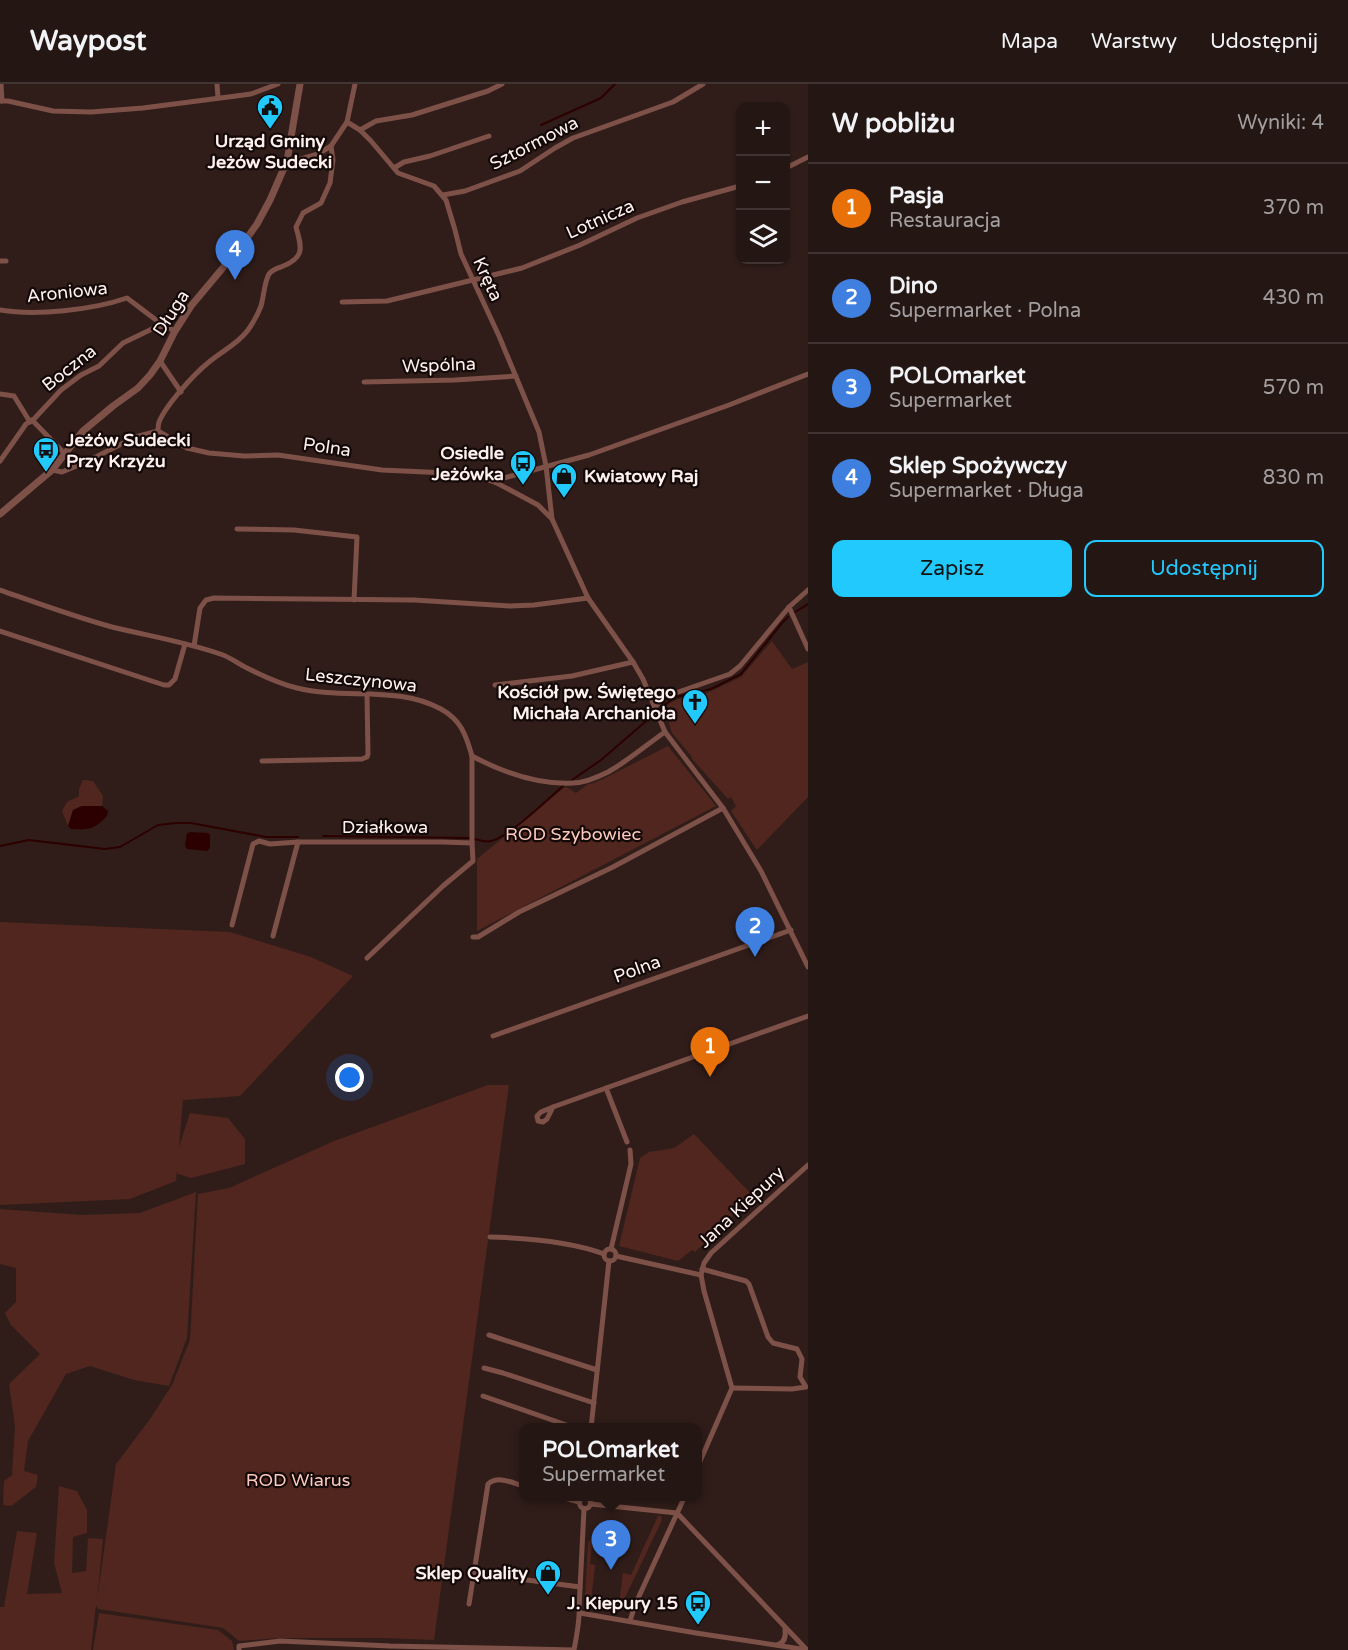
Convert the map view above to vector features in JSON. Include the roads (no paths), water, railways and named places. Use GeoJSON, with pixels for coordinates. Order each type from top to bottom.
{"type":"FeatureCollection","features":[{"type":"Feature","properties":{"kind":"street"},"geometry":{"type":"LineString","coordinates":[[1,84],[1,101],[53,111],[91,112],[143,108],[251,94],[278,84]]}},
{"type":"Feature","properties":{"kind":"street"},"geometry":{"type":"LineString","coordinates":[[217,84],[218,98]]}},
{"type":"Feature","properties":{"kind":"street","name":"Długa"},"geometry":{"type":"LineString","coordinates":[[0,513],[52,470],[83,431],[138,388],[150,375],[191,306],[257,224],[286,161],[300,84]]}},
{"type":"Feature","properties":{"kind":"street"},"geometry":{"type":"LineString","coordinates":[[286,161],[318,154],[331,146],[347,122],[355,84]]}},
{"type":"Feature","properties":{"kind":"street"},"geometry":{"type":"LineString","coordinates":[[360,130],[376,121],[412,115],[502,84]]}},
{"type":"Feature","properties":{"kind":"street","name":"Sztormowa"},"geometry":{"type":"LineString","coordinates":[[443,195],[465,191],[520,171],[573,138],[673,102],[704,84]]}},
{"type":"Feature","properties":{"kind":"street"},"geometry":{"type":"LineString","coordinates":[[347,122],[360,130],[398,173],[434,186],[443,195]]}},
{"type":"Feature","properties":{"kind":"street"},"geometry":{"type":"LineString","coordinates":[[394,168],[404,162],[430,156],[489,136]]}},
{"type":"Feature","properties":{"kind":"street"},"geometry":{"type":"LineString","coordinates":[[52,470],[62,472],[135,437],[158,431],[158,424],[181,392],[210,360],[246,333],[261,307],[269,274],[290,264],[299,254],[301,244],[296,227],[303,213],[321,202],[330,183],[333,160],[331,146]]}},
{"type":"Feature","properties":{"kind":"street"},"geometry":{"type":"LineString","coordinates":[[790,166],[808,157]]}},
{"type":"Feature","properties":{"kind":"street","name":"Lotnicza"},"geometry":{"type":"LineString","coordinates":[[342,302],[387,301],[532,264],[580,245],[637,218],[682,202],[736,187]]}},
{"type":"Feature","properties":{"kind":"street","name":"Kręta"},"geometry":{"type":"LineString","coordinates":[[443,195],[455,230],[460,254],[500,336],[539,432],[546,466],[552,519]]}},
{"type":"Feature","properties":{"kind":"street","name":"Aroniowa"},"geometry":{"type":"LineString","coordinates":[[0,310],[41,312],[112,303],[127,298],[164,326]]}},
{"type":"Feature","properties":{"kind":"street"},"geometry":{"type":"LineString","coordinates":[[164,326],[175,331]]}},
{"type":"Feature","properties":{"kind":"street","name":"Boczna"},"geometry":{"type":"LineString","coordinates":[[0,461],[26,424],[61,390],[81,375],[99,366],[123,343],[154,328],[164,326]]}},
{"type":"Feature","properties":{"kind":"street"},"geometry":{"type":"LineString","coordinates":[[160,361],[181,392]]}},
{"type":"Feature","properties":{"kind":"street"},"geometry":{"type":"LineString","coordinates":[[495,482],[589,455],[808,374]]}},
{"type":"Feature","properties":{"kind":"street","name":"Wspólna"},"geometry":{"type":"LineString","coordinates":[[364,382],[516,376]]}},
{"type":"Feature","properties":{"kind":"street"},"geometry":{"type":"LineString","coordinates":[[0,394],[14,396],[31,421],[65,454]]}},
{"type":"Feature","properties":{"kind":"street","name":"Polna"},"geometry":{"type":"LineString","coordinates":[[158,431],[187,448],[209,453],[244,456],[278,455],[382,470],[470,474],[495,482],[538,506],[552,519],[588,598],[633,662],[655,707],[664,732],[723,808],[761,871],[808,964]]}},
{"type":"Feature","properties":{"kind":"street"},"geometry":{"type":"LineString","coordinates":[[237,529],[294,530],[357,537],[354,600]]}},
{"type":"Feature","properties":{"kind":"street","name":"Leszczynowa"},"geometry":{"type":"LineString","coordinates":[[0,590],[111,627],[194,646],[225,656],[273,681],[294,688],[315,692],[402,696],[423,701],[441,709],[458,721],[472,756]]}},
{"type":"Feature","properties":{"kind":"street"},"geometry":{"type":"LineString","coordinates":[[655,707],[664,697],[733,672],[789,607],[808,590]]}},
{"type":"Feature","properties":{"kind":"street"},"geometry":{"type":"LineString","coordinates":[[194,646],[200,608],[206,600],[214,598],[414,600],[510,606],[588,598]]}},
{"type":"Feature","properties":{"kind":"street"},"geometry":{"type":"LineString","coordinates":[[789,607],[808,649]]}},
{"type":"Feature","properties":{"kind":"street"},"geometry":{"type":"LineString","coordinates":[[0,631],[164,685],[169,685],[175,679],[185,644]]}},
{"type":"Feature","properties":{"kind":"street"},"geometry":{"type":"LineString","coordinates":[[495,685],[572,676],[633,662]]}},
{"type":"Feature","properties":{"kind":"street"},"geometry":{"type":"LineString","coordinates":[[262,761],[362,759],[367,757],[367,695]]}},
{"type":"Feature","properties":{"kind":"street"},"geometry":{"type":"LineString","coordinates":[[368,958],[443,886],[473,861],[472,756],[512,773],[539,780],[574,783],[588,780],[611,770],[664,732]]}},
{"type":"Feature","properties":{"kind":"street"},"geometry":{"type":"LineString","coordinates":[[473,937],[478,937],[519,912],[613,867],[723,808]]}},
{"type":"Feature","properties":{"kind":"street","name":"Działkowa"},"geometry":{"type":"LineString","coordinates":[[232,925],[253,844],[259,841],[270,844],[442,842],[472,839]]}},
{"type":"Feature","properties":{"kind":"street"},"geometry":{"type":"LineString","coordinates":[[273,936],[298,842]]}},
{"type":"Feature","properties":{"kind":"street","name":"Polna"},"geometry":{"type":"LineString","coordinates":[[493,1036],[791,930]]}},
{"type":"Feature","properties":{"kind":"street"},"geometry":{"type":"LineString","coordinates":[[553,1107],[808,1016]]}},
{"type":"Feature","properties":{"kind":"street"},"geometry":{"type":"LineString","coordinates":[[606,1088],[627,1142]]}},
{"type":"Feature","properties":{"kind":"street"},"geometry":{"type":"LineString","coordinates":[[611,1250],[631,1164],[630,1150]]}},
{"type":"Feature","properties":{"kind":"street","name":"Jana Kiepury"},"geometry":{"type":"LineString","coordinates":[[732,1388],[704,1292],[701,1272],[711,1253],[808,1165]]}},
{"type":"Feature","properties":{"kind":"street"},"geometry":{"type":"LineString","coordinates":[[490,1237],[547,1242],[592,1250],[604,1254],[609,1261],[592,1423]]}},
{"type":"Feature","properties":{"kind":"street"},"geometry":{"type":"LineString","coordinates":[[604,1254],[611,1250]]}},
{"type":"Feature","properties":{"kind":"street"},"geometry":{"type":"LineString","coordinates":[[609,1261],[616,1256],[611,1250]]}},
{"type":"Feature","properties":{"kind":"street","name":"Jana Kiepury"},"geometry":{"type":"LineString","coordinates":[[616,1256],[701,1272]]}},
{"type":"Feature","properties":{"kind":"street"},"geometry":{"type":"LineString","coordinates":[[701,1272],[746,1281],[749,1284],[768,1337],[773,1343],[796,1349],[801,1356],[800,1377],[807,1388],[732,1388],[702,1457]]}},
{"type":"Feature","properties":{"kind":"street"},"geometry":{"type":"LineString","coordinates":[[489,1335],[597,1370]]}},
{"type":"Feature","properties":{"kind":"street"},"geometry":{"type":"LineString","coordinates":[[484,1368],[594,1403]]}},
{"type":"Feature","properties":{"kind":"street"},"geometry":{"type":"LineString","coordinates":[[483,1396],[561,1423]]}},
{"type":"Feature","properties":{"kind":"street"},"geometry":{"type":"LineString","coordinates":[[469,1604],[488,1484],[497,1479],[519,1485]]}},
{"type":"Feature","properties":{"kind":"street"},"geometry":{"type":"LineString","coordinates":[[575,1501],[579,1502],[579,1506],[584,1509]]}},
{"type":"Feature","properties":{"kind":"street"},"geometry":{"type":"LineString","coordinates":[[630,1621],[635,1605],[683,1501]]}},
{"type":"Feature","properties":{"kind":"street"},"geometry":{"type":"LineString","coordinates":[[584,1509],[591,1504]]}},
{"type":"Feature","properties":{"kind":"street"},"geometry":{"type":"LineString","coordinates":[[580,1613],[808,1650],[677,1513],[591,1504]]}},
{"type":"Feature","properties":{"kind":"street"},"geometry":{"type":"LineString","coordinates":[[239,1648],[280,1641],[474,1649],[574,1650],[580,1613],[584,1509]]}},
{"type":"Feature","properties":{"kind":"street"},"geometry":{"type":"LineString","coordinates":[[475,1573],[580,1587]]}},
{"type":"Feature","properties":{"kind":"street"},"geometry":{"type":"LineString","coordinates":[[777,1645],[784,1640],[785,1627]]}},
{"type":"Feature","properties":{"kind":"waterway"},"geometry":{"type":"LineString","coordinates":[[541,125],[601,98],[615,84]]}},
{"type":"Feature","properties":{"kind":"waterway"},"geometry":{"type":"LineString","coordinates":[[795,612],[808,604]]}},
{"type":"Feature","properties":{"kind":"waterway"},"geometry":{"type":"LineString","coordinates":[[661,707],[676,697],[711,689],[741,674],[788,617]]}},
{"type":"Feature","properties":{"kind":"waterway"},"geometry":{"type":"LineString","coordinates":[[572,780],[601,760],[652,716]]}},
{"type":"Feature","properties":{"kind":"waterway"},"geometry":{"type":"LineString","coordinates":[[323,836],[468,838],[491,841],[508,833],[563,786]]}},
{"type":"Feature","properties":{"kind":"waterway"},"geometry":{"type":"LineString","coordinates":[[0,846],[29,840],[105,849],[120,847],[158,825],[176,823],[191,823],[266,837],[298,837]]}},
{"type":"Feature","properties":{"kind":"place","name":"Urząd Gminy Jeżów Sudecki"},"geometry":{"type":"Point","coordinates":[270,130]}},
{"type":"Feature","properties":{"kind":"place","name":"Sklep Spożywczy"},"geometry":{"type":"Point","coordinates":[235,280]}},
{"type":"Feature","properties":{"kind":"place","name":"Jeżów Sudecki Przy Krzyżu"},"geometry":{"type":"Point","coordinates":[46,473]}},
{"type":"Feature","properties":{"kind":"place","name":"Osiedle Jeżówka"},"geometry":{"type":"Point","coordinates":[523,486]}},
{"type":"Feature","properties":{"kind":"place","name":"Kwiatowy Raj"},"geometry":{"type":"Point","coordinates":[564,499]}},
{"type":"Feature","properties":{"kind":"place","name":"Kościół pw. Świętego Michała Archanioła"},"geometry":{"type":"Point","coordinates":[695,725]}},
{"type":"Feature","properties":{"kind":"place","name":"Dino"},"geometry":{"type":"Point","coordinates":[755,957]}},
{"type":"Feature","properties":{"kind":"place","name":"Pasja"},"geometry":{"type":"Point","coordinates":[710,1077]}},
{"type":"Feature","properties":{"kind":"place","name":"POLOmarket"},"geometry":{"type":"Point","coordinates":[611,1570]}},
{"type":"Feature","properties":{"kind":"place","name":"Sklep Quality"},"geometry":{"type":"Point","coordinates":[548,1596]}},
{"type":"Feature","properties":{"kind":"place","name":"J. Kiepury 15"},"geometry":{"type":"Point","coordinates":[698,1626]}},
{"type":"Feature","properties":{"kind":"park label","name":"ROD Szybowiec"},"geometry":{"type":"Point","coordinates":[573,834]}},
{"type":"Feature","properties":{"kind":"park label","name":"ROD Wiarus"},"geometry":{"type":"Point","coordinates":[298,1480]}}]}
